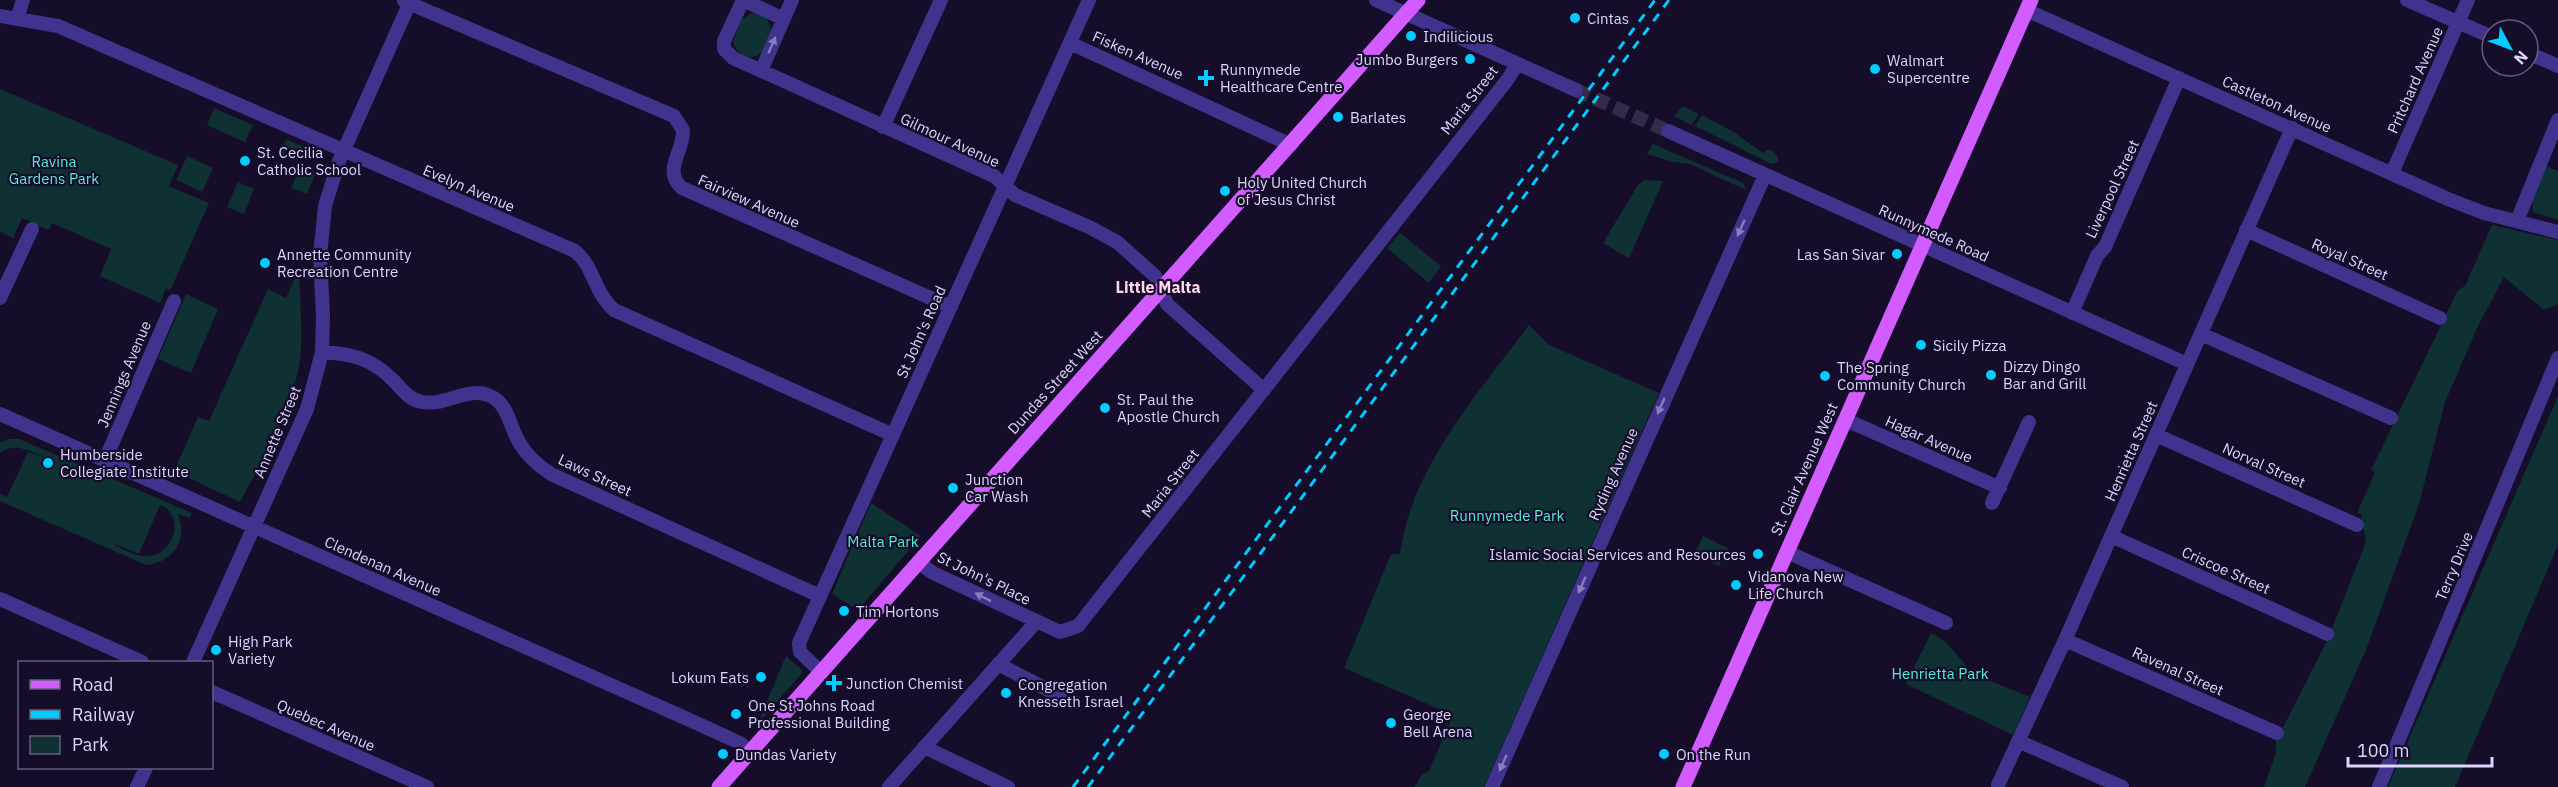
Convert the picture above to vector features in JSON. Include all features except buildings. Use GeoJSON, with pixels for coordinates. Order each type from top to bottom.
{"type":"FeatureCollection","features":[{"type":"Feature","properties":{"kind":"main road","name":"Dundas Street West"},"geometry":{"type":"LineString","coordinates":[[726,785],[750,752],[1418,0]]}},
{"type":"Feature","properties":{"kind":"main road","name":"St. Clair Avenue West"},"geometry":{"type":"LineString","coordinates":[[1683,787],[2029,5]]}},
{"type":"Feature","properties":{"kind":"street"},"geometry":{"type":"LineString","coordinates":[[17,19],[23,0]]}},
{"type":"Feature","properties":{"kind":"street","name":"Gilmour Avenue"},"geometry":{"type":"LineString","coordinates":[[784,19],[743,0],[723,47],[733,58],[994,176],[1015,195],[1089,227],[1117,242],[1155,276],[1167,304],[1264,390]]}},
{"type":"Feature","properties":{"kind":"street"},"geometry":{"type":"LineString","coordinates":[[761,71],[792,0]]}},
{"type":"Feature","properties":{"kind":"street"},"geometry":{"type":"LineString","coordinates":[[883,127],[941,0]]}},
{"type":"Feature","properties":{"kind":"street","name":"St John's Road"},"geometry":{"type":"LineString","coordinates":[[821,672],[800,652],[799,643],[1089,0]]}},
{"type":"Feature","properties":{"kind":"street"},"geometry":{"type":"LineString","coordinates":[[1376,0],[1576,90]]}},
{"type":"Feature","properties":{"kind":"street"},"geometry":{"type":"LineString","coordinates":[[2407,0],[2480,32]]}},
{"type":"Feature","properties":{"kind":"street","name":"Pritchard Avenue"},"geometry":{"type":"LineString","coordinates":[[2392,173],[2468,0]]}},
{"type":"Feature","properties":{"kind":"street","name":"Annette Street"},"geometry":{"type":"LineString","coordinates":[[194,661],[307,409],[322,352],[321,232],[329,190],[408,1]]}},
{"type":"Feature","properties":{"kind":"street","name":"Fairview Avenue"},"geometry":{"type":"LineString","coordinates":[[408,1],[674,116],[683,130],[673,171],[675,181],[682,188],[951,307]]}},
{"type":"Feature","properties":{"kind":"street","name":"Castleton Avenue"},"geometry":{"type":"LineString","coordinates":[[2029,5],[2180,78],[2484,213],[2558,232]]}},
{"type":"Feature","properties":{"kind":"street","name":"Evelyn Avenue"},"geometry":{"type":"LineString","coordinates":[[0,16],[58,26],[575,251],[585,260],[602,299],[614,310],[893,435]]}},
{"type":"Feature","properties":{"kind":"street","name":"Fisken Avenue"},"geometry":{"type":"LineString","coordinates":[[1070,43],[1291,145]]}},
{"type":"Feature","properties":{"kind":"street"},"geometry":{"type":"LineString","coordinates":[[2540,58],[2558,66]]}},
{"type":"Feature","properties":{"kind":"street","name":"Maria Street"},"geometry":{"type":"LineString","coordinates":[[1036,622],[1060,632],[1078,626],[1508,79],[1517,64]]}},
{"type":"Feature","properties":{"kind":"street","name":"Liverpool Street"},"geometry":{"type":"LineString","coordinates":[[2072,313],[2097,256],[2105,246],[2180,78]]}},
{"type":"Feature","properties":{"kind":"street"},"geometry":{"type":"LineString","coordinates":[[2517,221],[2520,207],[2558,120]]}},
{"type":"Feature","properties":{"kind":"street","name":"Henrietta Street"},"geometry":{"type":"LineString","coordinates":[[1998,785],[2065,640],[2292,128]]}},
{"type":"Feature","properties":{"kind":"street","name":"Runnymede Road"},"geometry":{"type":"LineString","coordinates":[[1668,131],[2187,364]]}},
{"type":"Feature","properties":{"kind":"street","name":"Ryding Avenue"},"geometry":{"type":"LineString","coordinates":[[1494,786],[1764,175]]}},
{"type":"Feature","properties":{"kind":"street"},"geometry":{"type":"LineString","coordinates":[[0,298],[32,229]]}},
{"type":"Feature","properties":{"kind":"street","name":"Royal Street"},"geometry":{"type":"LineString","coordinates":[[2246,230],[2440,318]]}},
{"type":"Feature","properties":{"kind":"street","name":"Jennings Avenue"},"geometry":{"type":"LineString","coordinates":[[105,460],[174,301]]}},
{"type":"Feature","properties":{"kind":"street"},"geometry":{"type":"LineString","coordinates":[[2201,334],[2391,418]]}},
{"type":"Feature","properties":{"kind":"street","name":"Laws Street"},"geometry":{"type":"LineString","coordinates":[[322,352],[346,353],[358,357],[387,375],[409,396],[419,402],[434,402],[472,393],[490,396],[504,408],[524,450],[551,474],[820,596]]}},
{"type":"Feature","properties":{"kind":"street","name":"Terry Drive"},"geometry":{"type":"LineString","coordinates":[[2379,787],[2558,358]]}},
{"type":"Feature","properties":{"kind":"street","name":"Clendenan Avenue"},"geometry":{"type":"LineString","coordinates":[[0,414],[740,743],[750,752]]}},
{"type":"Feature","properties":{"kind":"street","name":"Hagar Avenue"},"geometry":{"type":"LineString","coordinates":[[1846,420],[2000,488]]}},
{"type":"Feature","properties":{"kind":"street"},"geometry":{"type":"LineString","coordinates":[[1992,503],[2029,422]]}},
{"type":"Feature","properties":{"kind":"street","name":"Norval Street"},"geometry":{"type":"LineString","coordinates":[[2156,435],[2357,525]]}},
{"type":"Feature","properties":{"kind":"street","name":"Criscoe Street"},"geometry":{"type":"LineString","coordinates":[[2111,536],[2326,634]]}},
{"type":"Feature","properties":{"kind":"street"},"geometry":{"type":"LineString","coordinates":[[1787,552],[1946,623]]}},
{"type":"Feature","properties":{"kind":"street","name":"St John's Place"},"geometry":{"type":"LineString","coordinates":[[918,562],[933,573],[1036,622]]}},
{"type":"Feature","properties":{"kind":"street"},"geometry":{"type":"LineString","coordinates":[[0,599],[138,661]]}},
{"type":"Feature","properties":{"kind":"street"},"geometry":{"type":"LineString","coordinates":[[889,787],[1036,622]]}},
{"type":"Feature","properties":{"kind":"street","name":"Ravenal Street"},"geometry":{"type":"LineString","coordinates":[[2065,640],[2277,733]]}},
{"type":"Feature","properties":{"kind":"street"},"geometry":{"type":"LineString","coordinates":[[998,664],[1062,696]]}},
{"type":"Feature","properties":{"kind":"street","name":"Quebec Avenue"},"geometry":{"type":"LineString","coordinates":[[213,692],[427,787]]}},
{"type":"Feature","properties":{"kind":"street"},"geometry":{"type":"LineString","coordinates":[[2018,741],[2122,787]]}},
{"type":"Feature","properties":{"kind":"street"},"geometry":{"type":"LineString","coordinates":[[924,747],[1008,787]]}},
{"type":"Feature","properties":{"kind":"street"},"geometry":{"type":"LineString","coordinates":[[137,787],[146,769]]}},
{"type":"Feature","properties":{"kind":"green space"},"geometry":{"type":"Polygon","coordinates":[[[752,13],[766,17],[772,30],[764,49],[760,54],[751,57],[738,51],[733,42],[741,20],[752,13]]]}},
{"type":"Feature","properties":{"kind":"green space","name":"Ravina Gardens Park"},"geometry":{"type":"Polygon","coordinates":[[[0,89],[178,165],[169,186],[209,203],[170,291],[166,288],[160,303],[100,276],[111,249],[52,223],[49,230],[22,218],[13,238],[0,232],[0,89]]]}},
{"type":"Feature","properties":{"kind":"green space"},"geometry":{"type":"Polygon","coordinates":[[[1683,106],[1699,114],[1691,125],[1674,116],[1683,106]]]}},
{"type":"Feature","properties":{"kind":"green space"},"geometry":{"type":"Polygon","coordinates":[[[214,108],[253,125],[245,142],[207,125],[214,108]]]}},
{"type":"Feature","properties":{"kind":"green space"},"geometry":{"type":"Polygon","coordinates":[[[1702,115],[1732,131],[1763,153],[1772,150],[1778,157],[1778,162],[1771,164],[1695,126],[1702,115]]]}},
{"type":"Feature","properties":{"kind":"green space"},"geometry":{"type":"Polygon","coordinates":[[[286,139],[304,147],[298,160],[280,152],[286,139]]]}},
{"type":"Feature","properties":{"kind":"green space"},"geometry":{"type":"Polygon","coordinates":[[[1653,144],[1743,183],[1746,190],[1690,164],[1673,162],[1647,154],[1653,144]]]}},
{"type":"Feature","properties":{"kind":"green space"},"geometry":{"type":"Polygon","coordinates":[[[187,156],[213,168],[202,192],[176,180],[187,156]]]}},
{"type":"Feature","properties":{"kind":"green space"},"geometry":{"type":"Polygon","coordinates":[[[2546,166],[2558,171],[2558,220],[2533,212],[2532,197],[2546,166]]]}},
{"type":"Feature","properties":{"kind":"green space"},"geometry":{"type":"Polygon","coordinates":[[[300,167],[316,172],[307,194],[291,188],[300,167]]]}},
{"type":"Feature","properties":{"kind":"green space"},"geometry":{"type":"Polygon","coordinates":[[[1645,180],[1663,181],[1629,258],[1603,243],[1638,185],[1645,180]]]}},
{"type":"Feature","properties":{"kind":"green space"},"geometry":{"type":"Polygon","coordinates":[[[238,182],[254,189],[244,214],[227,207],[238,182]]]}},
{"type":"Feature","properties":{"kind":"green space"},"geometry":{"type":"Polygon","coordinates":[[[2492,225],[2558,240],[2558,304],[2544,310],[2504,277],[2478,326],[2445,402],[2419,504],[2366,650],[2305,787],[2264,787],[2276,753],[2276,741],[2327,641],[2366,542],[2361,514],[2357,513],[2375,472],[2371,470],[2458,290],[2465,286],[2492,225]]]}},
{"type":"Feature","properties":{"kind":"green space"},"geometry":{"type":"Polygon","coordinates":[[[1400,233],[1441,266],[1429,283],[1387,248],[1400,233]]]}},
{"type":"Feature","properties":{"kind":"green space"},"geometry":{"type":"Polygon","coordinates":[[[299,269],[301,348],[294,388],[279,428],[240,502],[174,471],[198,417],[209,421],[268,289],[286,298],[299,269]]]}},
{"type":"Feature","properties":{"kind":"green space"},"geometry":{"type":"Polygon","coordinates":[[[186,294],[218,309],[191,373],[158,359],[186,294]]]}},
{"type":"Feature","properties":{"kind":"green space","name":"Runnymede Park"},"geometry":{"type":"Polygon","coordinates":[[[1529,325],[1549,345],[1659,393],[1484,787],[1415,787],[1421,775],[1429,771],[1453,715],[1344,668],[1391,554],[1400,554],[1408,518],[1429,467],[1460,417],[1529,325]]]}},
{"type":"Feature","properties":{"kind":"green space"},"geometry":{"type":"Polygon","coordinates":[[[2558,396],[2558,545],[2455,787],[2388,787],[2558,396]]]}},
{"type":"Feature","properties":{"kind":"green space","name":"Humberside Collegiate Institute"},"geometry":{"type":"Polygon","coordinates":[[[19,439],[192,513],[189,518],[178,514],[181,533],[176,548],[164,559],[146,565],[0,501],[0,494],[7,497],[28,452],[45,458],[28,450],[17,448],[0,453],[0,442],[19,439]],[[160,505],[139,554],[105,540],[138,555],[158,554],[165,549],[174,534],[173,517],[160,505]]]}},
{"type":"Feature","properties":{"kind":"green space","name":"Malta Park"},"geometry":{"type":"Polygon","coordinates":[[[871,503],[921,536],[858,610],[832,594],[871,503]]]}},
{"type":"Feature","properties":{"kind":"green space"},"geometry":{"type":"Polygon","coordinates":[[[1703,536],[1728,548],[1719,566],[1695,554],[1703,536]]]}},
{"type":"Feature","properties":{"kind":"green space","name":"Henrietta Park"},"geometry":{"type":"Polygon","coordinates":[[[1931,633],[1946,642],[1973,674],[2030,697],[2013,735],[1906,684],[1931,633]]]}},
{"type":"Feature","properties":{"kind":"green space"},"geometry":{"type":"Polygon","coordinates":[[[786,656],[802,670],[802,673],[757,725],[786,656]]]}},
{"type":"Feature","properties":{"kind":"tunnel"},"geometry":{"type":"LineString","coordinates":[[1576,90],[1668,131]]}},
{"type":"Feature","properties":{"kind":"railway"},"geometry":{"type":"LineString","coordinates":[[1073,787],[1655,0]]}},
{"type":"Feature","properties":{"kind":"railway"},"geometry":{"type":"LineString","coordinates":[[1088,787],[1669,0]]}},
{"type":"Feature","properties":{"kind":"place","name":"Cintas"},"geometry":{"type":"Point","coordinates":[1575,18]}},
{"type":"Feature","properties":{"kind":"place","name":"Indilicious"},"geometry":{"type":"Point","coordinates":[1411,36]}},
{"type":"Feature","properties":{"kind":"place","name":"Jumbo Burgers"},"geometry":{"type":"Point","coordinates":[1470,59]}},
{"type":"Feature","properties":{"kind":"place","name":"Walmart Supercentre"},"geometry":{"type":"Point","coordinates":[1875,69]}},
{"type":"Feature","properties":{"kind":"place","name":"Runnymede Healthcare Centre"},"geometry":{"type":"Point","coordinates":[1206,78]}},
{"type":"Feature","properties":{"kind":"place","name":"Barlates"},"geometry":{"type":"Point","coordinates":[1338,117]}},
{"type":"Feature","properties":{"kind":"place","name":"St. Cecilia Catholic School"},"geometry":{"type":"Point","coordinates":[245,161]}},
{"type":"Feature","properties":{"kind":"place","name":"Holy United Church of Jesus Christ"},"geometry":{"type":"Point","coordinates":[1225,191]}},
{"type":"Feature","properties":{"kind":"place","name":"Las San Sivar"},"geometry":{"type":"Point","coordinates":[1897,254]}},
{"type":"Feature","properties":{"kind":"place","name":"Annette Community Recreation Centre"},"geometry":{"type":"Point","coordinates":[265,263]}},
{"type":"Feature","properties":{"kind":"place","name":"Sicily Pizza"},"geometry":{"type":"Point","coordinates":[1921,345]}},
{"type":"Feature","properties":{"kind":"place","name":"Dizzy Dingo Bar and Grill"},"geometry":{"type":"Point","coordinates":[1991,375]}},
{"type":"Feature","properties":{"kind":"place","name":"The Spring Community Church"},"geometry":{"type":"Point","coordinates":[1825,376]}},
{"type":"Feature","properties":{"kind":"place","name":"St. Paul the Apostle Church"},"geometry":{"type":"Point","coordinates":[1105,408]}},
{"type":"Feature","properties":{"kind":"place","name":"Humberside Collegiate Institute"},"geometry":{"type":"Point","coordinates":[48,463]}},
{"type":"Feature","properties":{"kind":"place","name":"Junction Car Wash"},"geometry":{"type":"Point","coordinates":[953,488]}},
{"type":"Feature","properties":{"kind":"place","name":"Islamic Social Services and Resources"},"geometry":{"type":"Point","coordinates":[1758,554]}},
{"type":"Feature","properties":{"kind":"place","name":"Vidanova New Life Church"},"geometry":{"type":"Point","coordinates":[1736,585]}},
{"type":"Feature","properties":{"kind":"place","name":"Tim Hortons"},"geometry":{"type":"Point","coordinates":[844,611]}},
{"type":"Feature","properties":{"kind":"place","name":"High Park Variety"},"geometry":{"type":"Point","coordinates":[216,650]}},
{"type":"Feature","properties":{"kind":"place","name":"Lokum Eats"},"geometry":{"type":"Point","coordinates":[761,677]}},
{"type":"Feature","properties":{"kind":"place","name":"Junction Chemist"},"geometry":{"type":"Point","coordinates":[834,683]}},
{"type":"Feature","properties":{"kind":"place","name":"Congregation Knesseth Israel"},"geometry":{"type":"Point","coordinates":[1006,693]}},
{"type":"Feature","properties":{"kind":"place","name":"One St Johns Road Professional Building"},"geometry":{"type":"Point","coordinates":[736,714]}},
{"type":"Feature","properties":{"kind":"place","name":"George Bell Arena"},"geometry":{"type":"Point","coordinates":[1391,723]}},
{"type":"Feature","properties":{"kind":"place","name":"Dundas Variety"},"geometry":{"type":"Point","coordinates":[723,754]}},
{"type":"Feature","properties":{"kind":"place","name":"On the Run"},"geometry":{"type":"Point","coordinates":[1664,754]}},
{"type":"Feature","properties":{"kind":"district","name":"Little Malta"},"geometry":{"type":"Point","coordinates":[1158,287]}}]}
